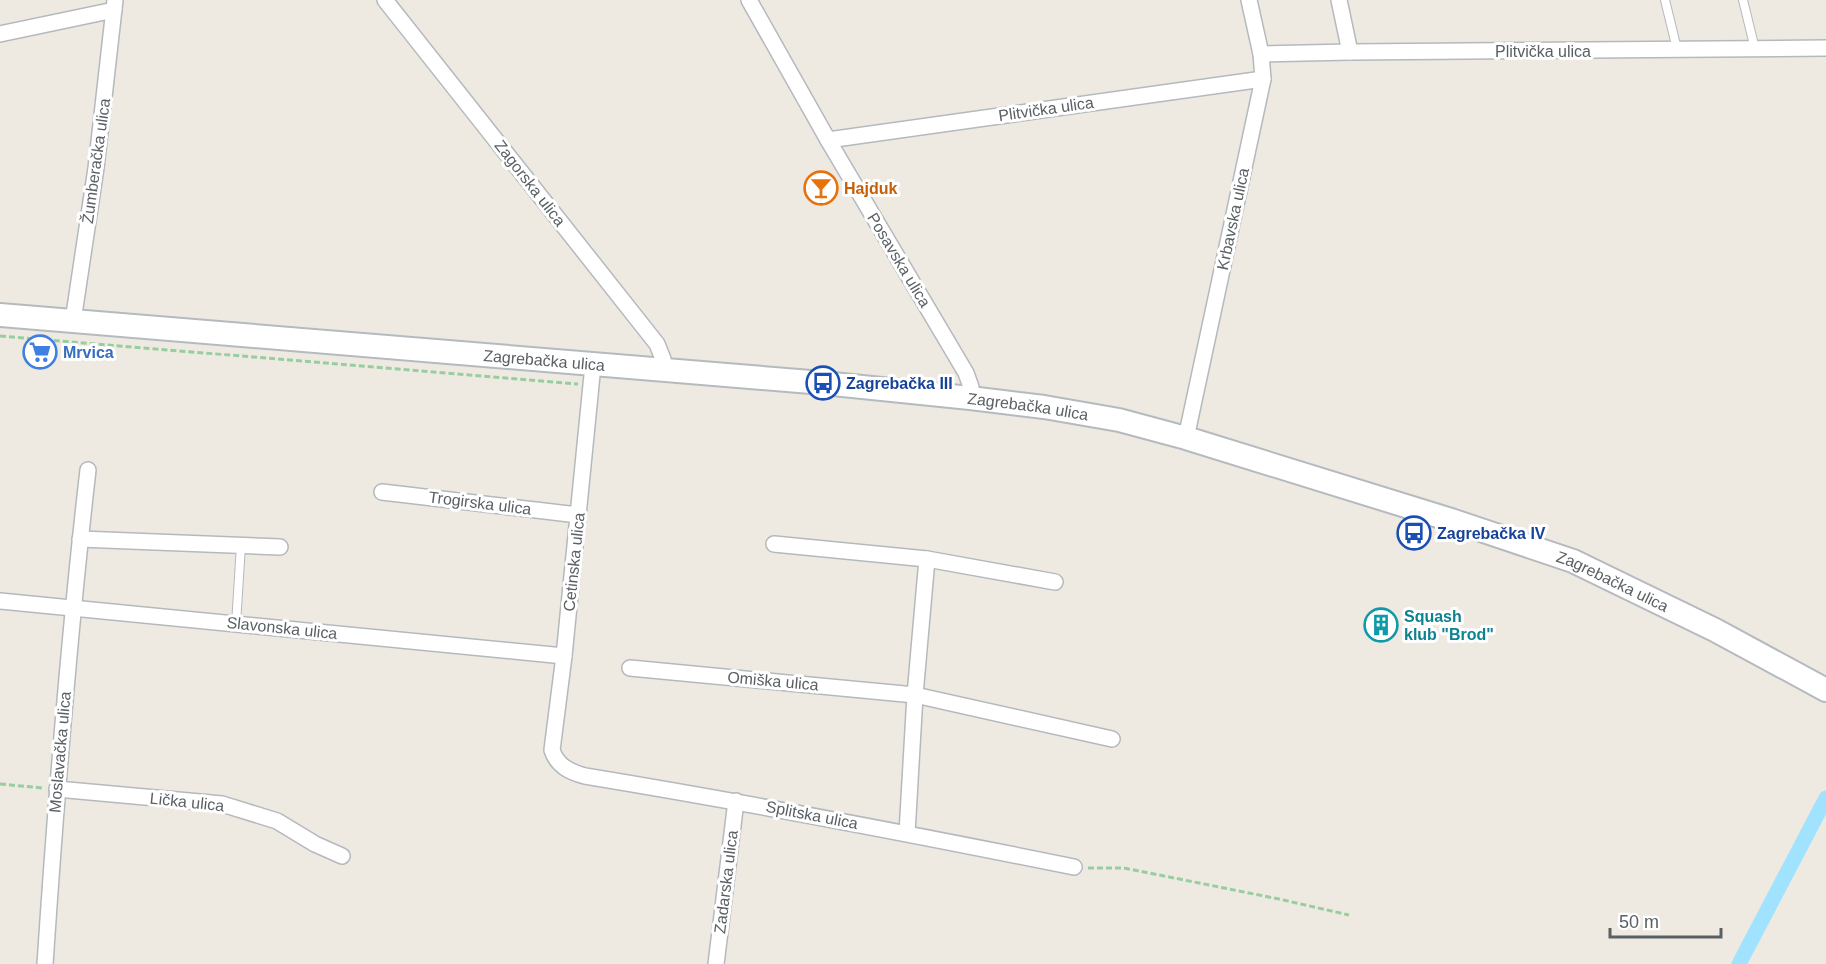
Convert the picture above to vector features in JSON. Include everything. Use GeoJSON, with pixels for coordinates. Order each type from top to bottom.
{"type":"FeatureCollection","features":[{"type":"Feature","properties":{"kind":"main road","name":"Zagrebačka ulica"},"geometry":{"type":"LineString","coordinates":[[0,315],[592,375],[663,371],[823,383],[1044,407],[1119,420],[1186,438],[1451,520],[1573,561],[1715,630],[1826,690]]}},
{"type":"Feature","properties":{"kind":"street","name":"Zagorska ulica"},"geometry":{"type":"LineString","coordinates":[[385,0],[657,344],[663,358],[663,371]]}},
{"type":"Feature","properties":{"kind":"street","name":"Posavska ulica"},"geometry":{"type":"LineString","coordinates":[[750,0],[828,140],[966,374],[971,387],[970,398]]}},
{"type":"Feature","properties":{"kind":"street","name":"Krbavska ulica"},"geometry":{"type":"LineString","coordinates":[[1186,438],[1263,79],[1261,54],[1249,0]]}},
{"type":"Feature","properties":{"kind":"street"},"geometry":{"type":"LineString","coordinates":[[1339,0],[1350,52]]}},
{"type":"Feature","properties":{"kind":"street"},"geometry":{"type":"LineString","coordinates":[[0,34],[115,5]]}},
{"type":"Feature","properties":{"kind":"street","name":"Žumberačka ulica"},"geometry":{"type":"LineString","coordinates":[[73,321],[96,168],[115,5]]}},
{"type":"Feature","properties":{"kind":"street","name":"Plitvička ulica"},"geometry":{"type":"LineString","coordinates":[[1261,54],[1826,48]]}},
{"type":"Feature","properties":{"kind":"street","name":"Plitvička ulica"},"geometry":{"type":"LineString","coordinates":[[828,140],[1263,79]]}},
{"type":"Feature","properties":{"kind":"street","name":"Cetinska ulica"},"geometry":{"type":"LineString","coordinates":[[555,758],[552,750],[564,656],[592,375]]}},
{"type":"Feature","properties":{"kind":"street","name":"Moslavačka ulica"},"geometry":{"type":"LineString","coordinates":[[45,964],[72,607],[88,470]]}},
{"type":"Feature","properties":{"kind":"street","name":"Trogirska ulica"},"geometry":{"type":"LineString","coordinates":[[382,492],[578,515]]}},
{"type":"Feature","properties":{"kind":"street"},"geometry":{"type":"LineString","coordinates":[[80,540],[280,547]]}},
{"type":"Feature","properties":{"kind":"street"},"geometry":{"type":"LineString","coordinates":[[774,544],[927,559],[1055,582]]}},
{"type":"Feature","properties":{"kind":"street"},"geometry":{"type":"LineString","coordinates":[[908,833],[915,695],[927,559]]}},
{"type":"Feature","properties":{"kind":"street","name":"Slavonska ulica"},"geometry":{"type":"LineString","coordinates":[[0,601],[564,656]]}},
{"type":"Feature","properties":{"kind":"street","name":"Omiška ulica"},"geometry":{"type":"LineString","coordinates":[[630,668],[915,695],[1112,739]]}},
{"type":"Feature","properties":{"kind":"street","name":"Splitska ulica"},"geometry":{"type":"LineString","coordinates":[[555,758],[571,772],[585,776],[908,833],[1074,867]]}},
{"type":"Feature","properties":{"kind":"street","name":"Lička ulica"},"geometry":{"type":"LineString","coordinates":[[57,789],[222,804],[278,821],[315,844],[342,856]]}},
{"type":"Feature","properties":{"kind":"street","name":"Zadarska ulica"},"geometry":{"type":"LineString","coordinates":[[716,964],[736,801]]}},
{"type":"Feature","properties":{"kind":"lane"},"geometry":{"type":"LineString","coordinates":[[1665,0],[1677,50]]}},
{"type":"Feature","properties":{"kind":"lane"},"geometry":{"type":"LineString","coordinates":[[1743,0],[1755,49]]}},
{"type":"Feature","properties":{"kind":"lane"},"geometry":{"type":"LineString","coordinates":[[236,624],[241,545]]}},
{"type":"Feature","properties":{"kind":"path"},"geometry":{"type":"LineString","coordinates":[[0,336],[592,375]]}},
{"type":"Feature","properties":{"kind":"path"},"geometry":{"type":"LineString","coordinates":[[0,784],[57,789]]}},
{"type":"Feature","properties":{"kind":"path"},"geometry":{"type":"LineString","coordinates":[[1074,867],[1124,868],[1279,898],[1349,915]]}},
{"type":"Feature","properties":{"kind":"waterway"},"geometry":{"type":"LineString","coordinates":[[1739,964],[1826,798]]}},
{"type":"Feature","properties":{"kind":"place","name":"Hajduk"},"geometry":{"type":"Point","coordinates":[821,188]}},
{"type":"Feature","properties":{"kind":"place","name":"Mrvica"},"geometry":{"type":"Point","coordinates":[40,352]}},
{"type":"Feature","properties":{"kind":"place","name":"Zagrebačka III"},"geometry":{"type":"Point","coordinates":[823,383]}},
{"type":"Feature","properties":{"kind":"place","name":"Zagrebačka IV"},"geometry":{"type":"Point","coordinates":[1414,533]}},
{"type":"Feature","properties":{"kind":"place","name":"Squash klub \"Brod\""},"geometry":{"type":"Point","coordinates":[1381,625]}}]}
